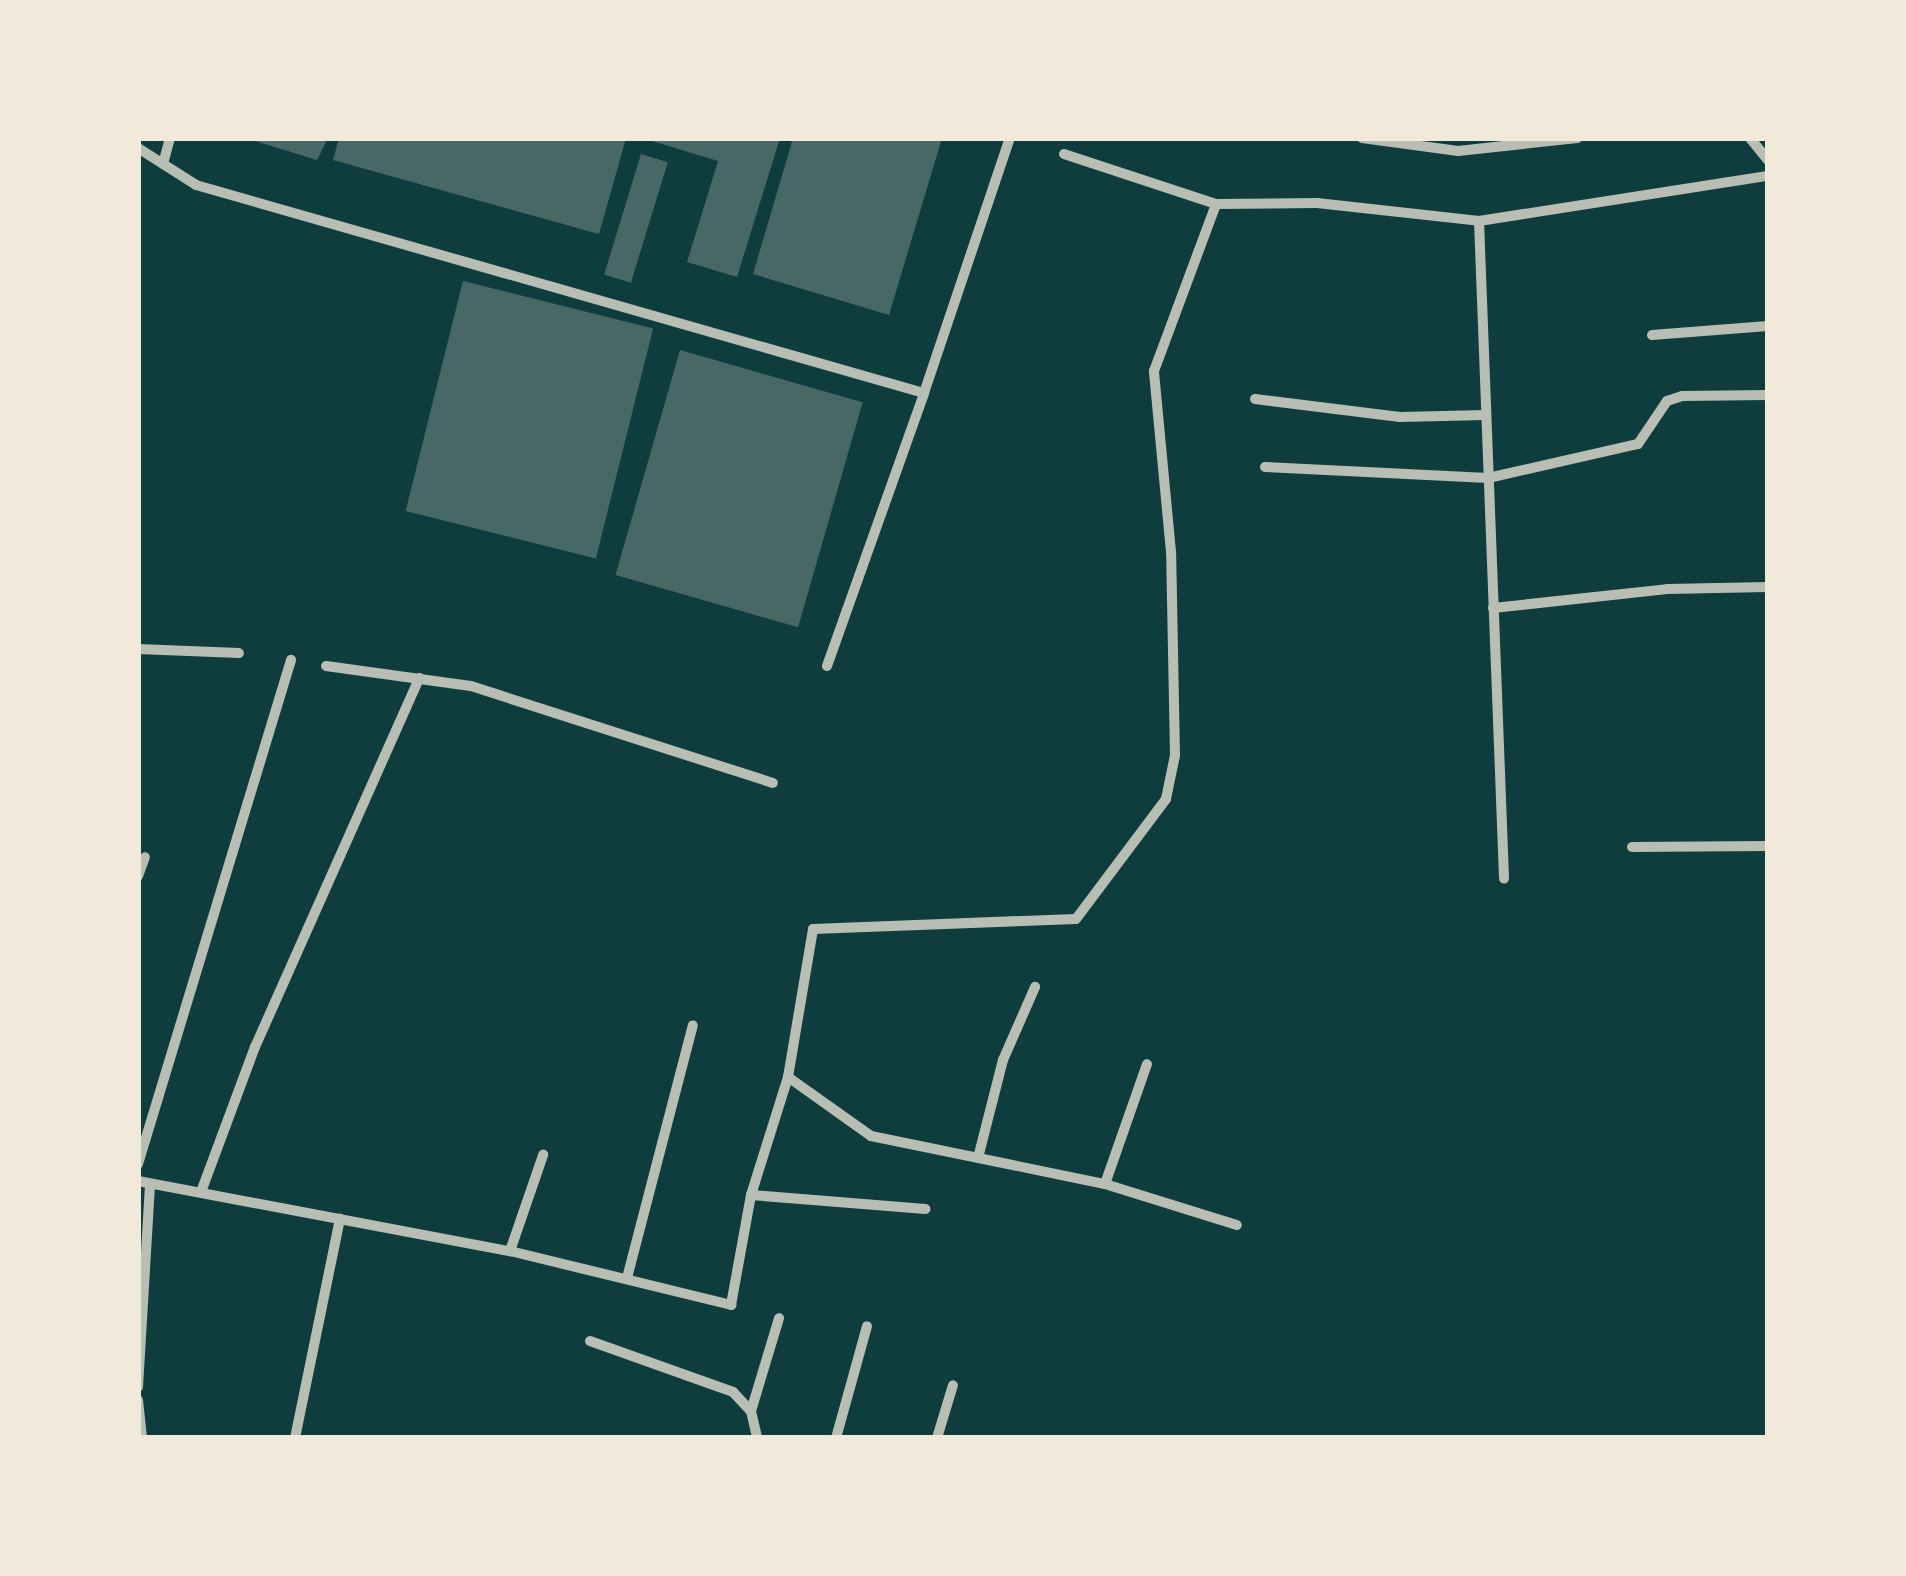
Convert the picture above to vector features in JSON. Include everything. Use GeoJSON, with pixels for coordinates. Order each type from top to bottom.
{"type":"FeatureCollection","features":[{"type":"Feature","properties":{"kind":"street"},"geometry":{"type":"LineString","coordinates":[[164,164],[170,138]]}},
{"type":"Feature","properties":{"kind":"street"},"geometry":{"type":"LineString","coordinates":[[827,666],[1010,138]]}},
{"type":"Feature","properties":{"kind":"street"},"geometry":{"type":"LineString","coordinates":[[1362,138],[1458,151],[1577,138]]}},
{"type":"Feature","properties":{"kind":"street"},"geometry":{"type":"LineString","coordinates":[[1750,138],[1768,160]]}},
{"type":"Feature","properties":{"kind":"street"},"geometry":{"type":"LineString","coordinates":[[138,148],[196,185],[924,393]]}},
{"type":"Feature","properties":{"kind":"street"},"geometry":{"type":"LineString","coordinates":[[1064,154],[1216,204],[1317,203],[1479,221],[1768,176]]}},
{"type":"Feature","properties":{"kind":"street"},"geometry":{"type":"LineString","coordinates":[[138,1387],[144,1183],[510,1252],[731,1305],[751,1195],[788,1077],[813,929],[1076,919],[1166,799],[1175,755],[1171,552],[1154,370],[1216,204]]}},
{"type":"Feature","properties":{"kind":"street"},"geometry":{"type":"LineString","coordinates":[[1479,221],[1504,879]]}},
{"type":"Feature","properties":{"kind":"street"},"geometry":{"type":"LineString","coordinates":[[1652,335],[1768,326]]}},
{"type":"Feature","properties":{"kind":"street"},"geometry":{"type":"LineString","coordinates":[[1264,467],[1488,478],[1638,443],[1667,401],[1682,396],[1768,395]]}},
{"type":"Feature","properties":{"kind":"street"},"geometry":{"type":"LineString","coordinates":[[1255,399],[1400,417],[1486,416]]}},
{"type":"Feature","properties":{"kind":"street"},"geometry":{"type":"LineString","coordinates":[[1493,608],[1768,587]]}},
{"type":"Feature","properties":{"kind":"street"},"geometry":{"type":"LineString","coordinates":[[138,650],[239,653]]}},
{"type":"Feature","properties":{"kind":"street"},"geometry":{"type":"LineString","coordinates":[[138,1164],[291,660]]}},
{"type":"Feature","properties":{"kind":"street"},"geometry":{"type":"LineString","coordinates":[[326,666],[471,686],[773,783]]}},
{"type":"Feature","properties":{"kind":"street"},"geometry":{"type":"LineString","coordinates":[[201,1192],[255,1047],[418,678]]}},
{"type":"Feature","properties":{"kind":"street"},"geometry":{"type":"LineString","coordinates":[[1632,848],[1768,846]]}},
{"type":"Feature","properties":{"kind":"street"},"geometry":{"type":"LineString","coordinates":[[138,876],[145,857]]}},
{"type":"Feature","properties":{"kind":"street"},"geometry":{"type":"LineString","coordinates":[[979,1154],[1003,1060],[1034,987]]}},
{"type":"Feature","properties":{"kind":"street"},"geometry":{"type":"LineString","coordinates":[[627,1278],[693,1025]]}},
{"type":"Feature","properties":{"kind":"street"},"geometry":{"type":"LineString","coordinates":[[1105,1184],[1147,1064]]}},
{"type":"Feature","properties":{"kind":"street"},"geometry":{"type":"LineString","coordinates":[[788,1077],[871,1136],[979,1154],[1105,1184],[1237,1226]]}},
{"type":"Feature","properties":{"kind":"street"},"geometry":{"type":"LineString","coordinates":[[510,1252],[543,1155]]}},
{"type":"Feature","properties":{"kind":"street"},"geometry":{"type":"LineString","coordinates":[[751,1195],[925,1209]]}},
{"type":"Feature","properties":{"kind":"street"},"geometry":{"type":"LineString","coordinates":[[295,1438],[340,1219]]}},
{"type":"Feature","properties":{"kind":"street"},"geometry":{"type":"LineString","coordinates":[[757,1438],[751,1411],[779,1318]]}},
{"type":"Feature","properties":{"kind":"street"},"geometry":{"type":"LineString","coordinates":[[836,1438],[867,1326]]}},
{"type":"Feature","properties":{"kind":"street"},"geometry":{"type":"LineString","coordinates":[[590,1341],[733,1392],[751,1411]]}},
{"type":"Feature","properties":{"kind":"street"},"geometry":{"type":"LineString","coordinates":[[938,1438],[952,1385]]}},
{"type":"Feature","properties":{"kind":"street"},"geometry":{"type":"LineString","coordinates":[[138,1400],[142,1438]]}},
{"type":"Feature","properties":{"kind":"building"},"geometry":{"type":"Polygon","coordinates":[[[245,138],[328,138],[317,160],[245,138]]]}},
{"type":"Feature","properties":{"kind":"building"},"geometry":{"type":"Polygon","coordinates":[[[339,138],[626,138],[599,234],[333,160],[339,138]]]}},
{"type":"Feature","properties":{"kind":"building"},"geometry":{"type":"Polygon","coordinates":[[[642,138],[780,138],[737,277],[687,262],[718,161],[642,138]]]}},
{"type":"Feature","properties":{"kind":"building"},"geometry":{"type":"Polygon","coordinates":[[[793,138],[942,138],[889,315],[753,274],[793,138]]]}},
{"type":"Feature","properties":{"kind":"building"},"geometry":{"type":"Polygon","coordinates":[[[641,154],[668,162],[631,283],[604,274],[641,154]]]}},
{"type":"Feature","properties":{"kind":"building"},"geometry":{"type":"Polygon","coordinates":[[[463,281],[653,328],[596,558],[406,511],[463,281]]]}},
{"type":"Feature","properties":{"kind":"building"},"geometry":{"type":"Polygon","coordinates":[[[680,350],[863,402],[798,627],[616,575],[680,350]]]}}]}
